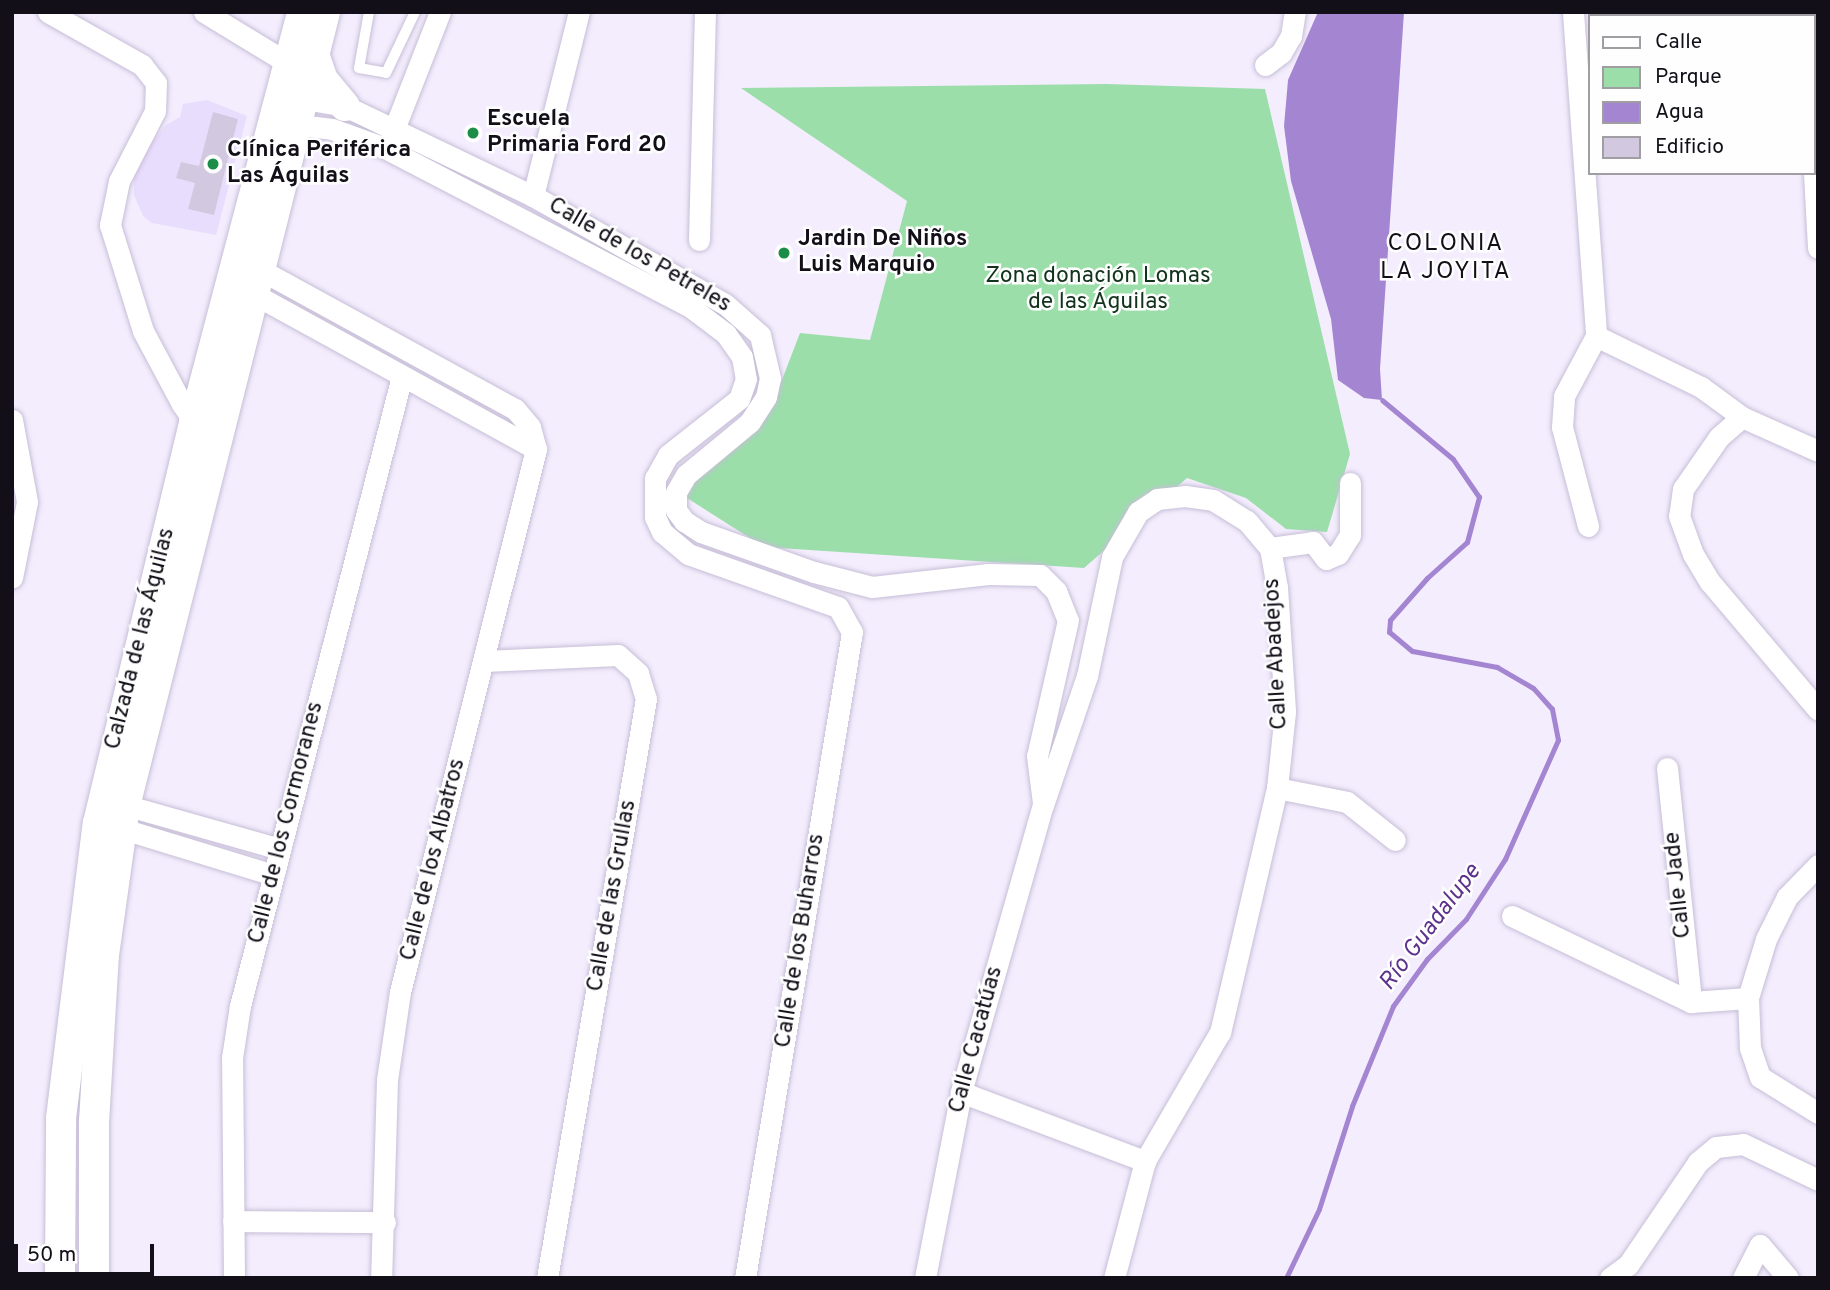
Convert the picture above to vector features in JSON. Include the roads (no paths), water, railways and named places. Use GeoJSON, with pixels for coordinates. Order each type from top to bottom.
{"type":"FeatureCollection","features":[{"type":"Feature","properties":{"kind":"main road","name":"Calzada de las Águilas"},"geometry":{"type":"LineString","coordinates":[[301,59],[302,12]]}},
{"type":"Feature","properties":{"kind":"main road","name":"Calzada de las Águilas"},"geometry":{"type":"LineString","coordinates":[[60,1278],[61,1118],[112,813],[205,426],[301,59],[325,12]]}},
{"type":"Feature","properties":{"kind":"main road"},"geometry":{"type":"LineString","coordinates":[[301,59],[345,106]]}},
{"type":"Feature","properties":{"kind":"main road","name":"Calzada de las Águilas"},"geometry":{"type":"LineString","coordinates":[[205,426],[256,281],[288,110]]}},
{"type":"Feature","properties":{"kind":"main road","name":"Calzada de las Águilas"},"geometry":{"type":"LineString","coordinates":[[94,1278],[94,1122],[112,813]]}},
{"type":"Feature","properties":{"kind":"street"},"geometry":{"type":"LineString","coordinates":[[48,12],[142,65],[156,83],[155,111],[119,181],[110,225],[143,331],[205,426]]}},
{"type":"Feature","properties":{"kind":"street"},"geometry":{"type":"LineString","coordinates":[[204,12],[301,59]]}},
{"type":"Feature","properties":{"kind":"street"},"geometry":{"type":"LineString","coordinates":[[385,148],[396,127],[440,12]]}},
{"type":"Feature","properties":{"kind":"street"},"geometry":{"type":"LineString","coordinates":[[533,195],[579,12]]}},
{"type":"Feature","properties":{"kind":"street"},"geometry":{"type":"LineString","coordinates":[[699,240],[705,12]]}},
{"type":"Feature","properties":{"kind":"street"},"geometry":{"type":"LineString","coordinates":[[1265,65],[1281,53],[1291,36],[1296,12]]}},
{"type":"Feature","properties":{"kind":"street"},"geometry":{"type":"LineString","coordinates":[[1573,12],[1596,336],[1564,396],[1562,427],[1588,526]]}},
{"type":"Feature","properties":{"kind":"street","name":"Calle de los Petreles"},"geometry":{"type":"LineString","coordinates":[[288,110],[345,106],[396,127],[533,195],[725,304],[760,335],[770,378],[766,397],[750,422],[686,475],[676,492],[676,510],[684,521],[701,532],[814,572],[872,587],[988,573],[1040,575],[1056,591],[1068,620],[1037,756],[1043,805]]}},
{"type":"Feature","properties":{"kind":"street","name":"Calle de los Petreles"},"geometry":{"type":"LineString","coordinates":[[288,110],[385,148],[689,306],[726,334],[742,357],[746,379],[739,399],[668,455],[655,478],[655,517],[662,532],[688,554],[838,607]]}},
{"type":"Feature","properties":{"kind":"street"},"geometry":{"type":"LineString","coordinates":[[1814,175],[1818,248]]}},
{"type":"Feature","properties":{"kind":"street"},"geometry":{"type":"LineString","coordinates":[[256,281],[402,376],[536,449]]}},
{"type":"Feature","properties":{"kind":"street"},"geometry":{"type":"LineString","coordinates":[[256,281],[515,409],[530,427],[536,449]]}},
{"type":"Feature","properties":{"kind":"street"},"geometry":{"type":"LineString","coordinates":[[1596,336],[1701,387],[1742,417],[1818,451],[1818,444]]}},
{"type":"Feature","properties":{"kind":"street","name":"Calle de los Cormoranes"},"geometry":{"type":"LineString","coordinates":[[234,1278],[232,1058],[240,1006],[402,376]]}},
{"type":"Feature","properties":{"kind":"street"},"geometry":{"type":"LineString","coordinates":[[1742,417],[1719,437],[1683,489],[1679,516],[1693,554],[1710,582],[1818,710]]}},
{"type":"Feature","properties":{"kind":"street"},"geometry":{"type":"LineString","coordinates":[[12,420],[27,502],[12,578]]}},
{"type":"Feature","properties":{"kind":"street","name":"Calle de los Albatros"},"geometry":{"type":"LineString","coordinates":[[381,1278],[385,1223],[387,1080],[400,992],[536,449]]}},
{"type":"Feature","properties":{"kind":"street"},"geometry":{"type":"LineString","coordinates":[[1270,548],[1313,542],[1326,559],[1338,554],[1350,535],[1350,482]]}},
{"type":"Feature","properties":{"kind":"street","name":"Calle Abadejos"},"geometry":{"type":"LineString","coordinates":[[1043,805],[1087,676],[1112,557],[1138,512],[1157,499],[1185,496],[1213,500],[1247,521],[1270,548],[1277,587],[1284,712],[1277,788],[1220,1032],[1145,1161],[1114,1278]]}},
{"type":"Feature","properties":{"kind":"street","name":"Calle de los Buharros"},"geometry":{"type":"LineString","coordinates":[[745,1278],[852,632],[838,607]]}},
{"type":"Feature","properties":{"kind":"street","name":"Calle de las Grullas"},"geometry":{"type":"LineString","coordinates":[[484,661],[618,655],[638,673],[646,699],[547,1278]]}},
{"type":"Feature","properties":{"kind":"street","name":"Calle Jade"},"geometry":{"type":"LineString","coordinates":[[1667,768],[1690,1002]]}},
{"type":"Feature","properties":{"kind":"street"},"geometry":{"type":"LineString","coordinates":[[1277,788],[1347,802],[1395,840]]}},
{"type":"Feature","properties":{"kind":"street","name":"Calle Cacatúas"},"geometry":{"type":"LineString","coordinates":[[925,1278],[961,1092],[1043,805]]}},
{"type":"Feature","properties":{"kind":"street"},"geometry":{"type":"LineString","coordinates":[[112,813],[280,849]]}},
{"type":"Feature","properties":{"kind":"street"},"geometry":{"type":"LineString","coordinates":[[112,813],[274,875]]}},
{"type":"Feature","properties":{"kind":"street"},"geometry":{"type":"LineString","coordinates":[[1818,865],[1787,897],[1766,939],[1748,998],[1751,1048],[1760,1077],[1818,1113]]}},
{"type":"Feature","properties":{"kind":"street"},"geometry":{"type":"LineString","coordinates":[[1512,916],[1690,1002],[1748,998]]}},
{"type":"Feature","properties":{"kind":"street"},"geometry":{"type":"LineString","coordinates":[[961,1092],[1145,1161]]}},
{"type":"Feature","properties":{"kind":"street"},"geometry":{"type":"LineString","coordinates":[[1610,1278],[1628,1265],[1698,1162],[1716,1147],[1743,1144],[1818,1180]]}},
{"type":"Feature","properties":{"kind":"street"},"geometry":{"type":"LineString","coordinates":[[233,1221],[385,1223]]}},
{"type":"Feature","properties":{"kind":"street"},"geometry":{"type":"LineString","coordinates":[[1743,1278],[1760,1245],[1788,1278]]}},
{"type":"Feature","properties":{"kind":"lane"},"geometry":{"type":"LineString","coordinates":[[369,12],[359,68],[386,73],[415,12]]}},
{"type":"Feature","properties":{"kind":"water"},"geometry":{"type":"Polygon","coordinates":[[[1318,12],[1404,12],[1380,369],[1382,400],[1364,398],[1338,380],[1331,319],[1291,181],[1284,126],[1288,80],[1318,12]]]}},
{"type":"Feature","properties":{"kind":"waterway","name":"Río Guadalupe"},"geometry":{"type":"LineString","coordinates":[[1286,1278],[1319,1209],[1352,1106],[1393,1006],[1427,959],[1466,919],[1505,859],[1558,740],[1552,709],[1533,688],[1497,667],[1412,651],[1389,632],[1390,620],[1427,578],[1467,542],[1479,497],[1453,459],[1382,400]]}},
{"type":"Feature","properties":{"kind":"place","name":"Escuela Primaria Ford 20"},"geometry":{"type":"Point","coordinates":[473,133]}},
{"type":"Feature","properties":{"kind":"place","name":"Clínica Periférica Las Águilas"},"geometry":{"type":"Point","coordinates":[213,164]}},
{"type":"Feature","properties":{"kind":"place","name":"Jardin De Niños Luis Marquio"},"geometry":{"type":"Point","coordinates":[784,253]}},
{"type":"Feature","properties":{"kind":"district","name":"COLONIA LA JOYITA"},"geometry":{"type":"Point","coordinates":[1446,259]}},
{"type":"Feature","properties":{"kind":"park label","name":"Zona donación Lomas de las Águilas"},"geometry":{"type":"Point","coordinates":[1098,290]}}]}
